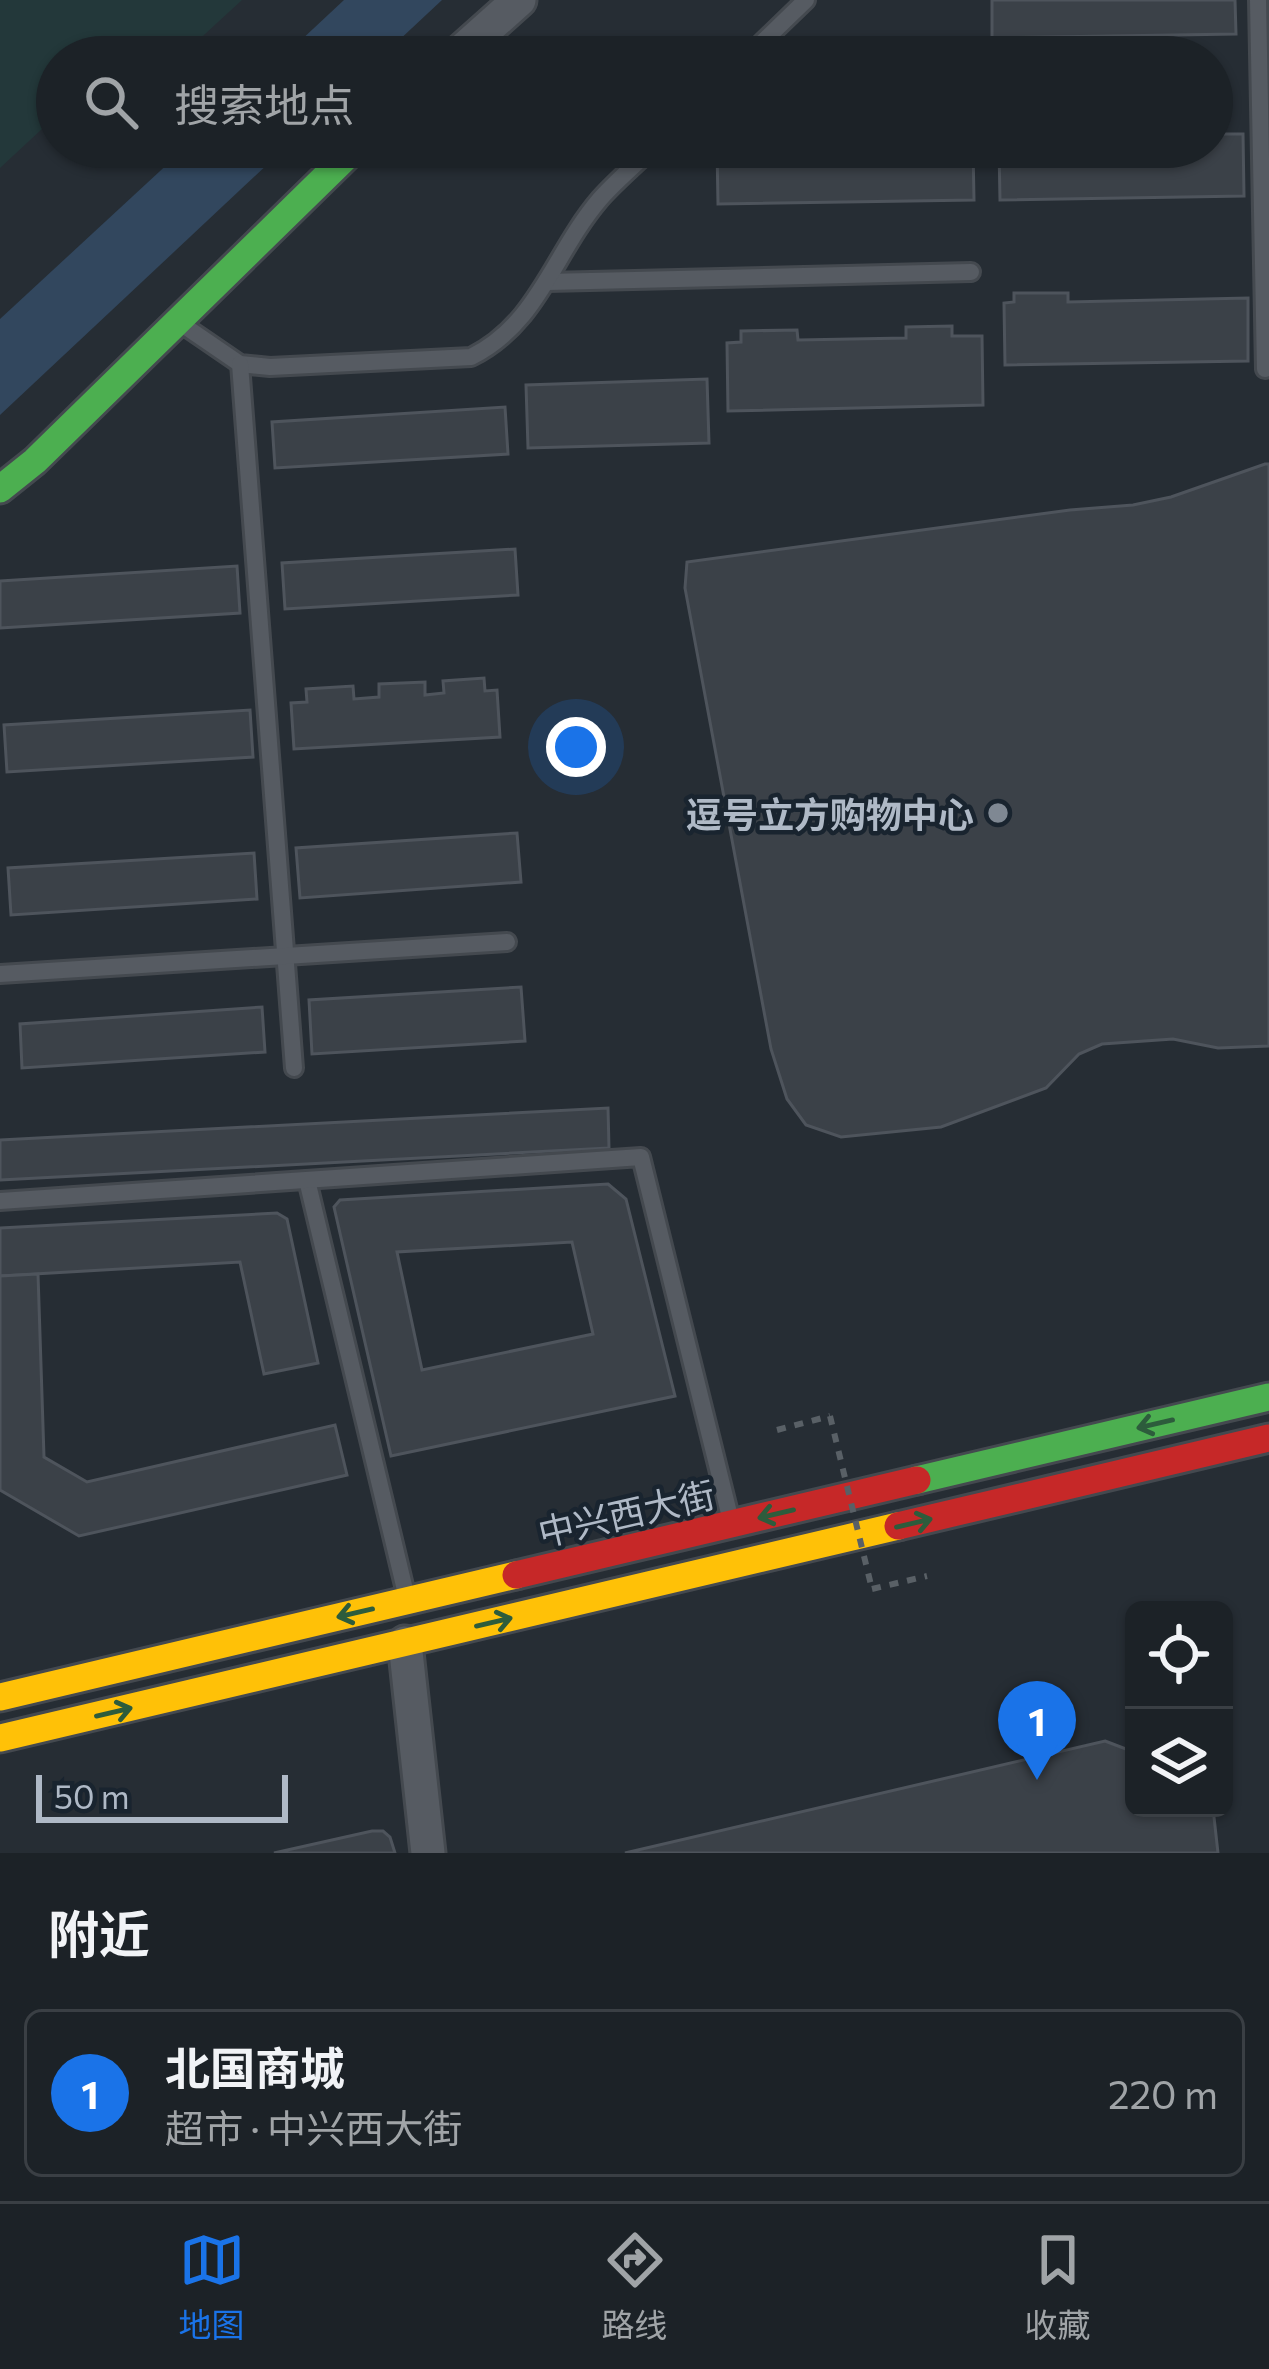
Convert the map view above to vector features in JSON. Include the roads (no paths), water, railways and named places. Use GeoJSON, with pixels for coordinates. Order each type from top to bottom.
{"type":"FeatureCollection","features":[{"type":"Feature","properties":{"kind":"main road"},"geometry":{"type":"LineString","coordinates":[[0,489],[335,168]]}},
{"type":"Feature","properties":{"kind":"main road","name":"中兴西大街"},"geometry":{"type":"LineString","coordinates":[[0,1697],[1269,1397]]}},
{"type":"Feature","properties":{"kind":"main road"},"geometry":{"type":"LineString","coordinates":[[0,1738],[1269,1438]]}},
{"type":"Feature","properties":{"kind":"street"},"geometry":{"type":"LineString","coordinates":[[479,36],[519,0]]}},
{"type":"Feature","properties":{"kind":"street"},"geometry":{"type":"LineString","coordinates":[[405,1643],[428,1853]]}},
{"type":"Feature","properties":{"kind":"lane"},"geometry":{"type":"LineString","coordinates":[[769,36],[806,0]]}},
{"type":"Feature","properties":{"kind":"lane"},"geometry":{"type":"LineString","coordinates":[[1258,0],[1264,369]]}},
{"type":"Feature","properties":{"kind":"lane"},"geometry":{"type":"LineString","coordinates":[[178,321],[240,364],[270,367],[471,357],[500,343],[547,282],[600,199],[632,168]]}},
{"type":"Feature","properties":{"kind":"lane"},"geometry":{"type":"LineString","coordinates":[[547,282],[971,272]]}},
{"type":"Feature","properties":{"kind":"lane"},"geometry":{"type":"LineString","coordinates":[[240,364],[294,1068]]}},
{"type":"Feature","properties":{"kind":"lane"},"geometry":{"type":"LineString","coordinates":[[0,974],[507,942]]}},
{"type":"Feature","properties":{"kind":"lane"},"geometry":{"type":"LineString","coordinates":[[0,1201],[641,1157],[732,1524]]}},
{"type":"Feature","properties":{"kind":"lane"},"geometry":{"type":"LineString","coordinates":[[307,1180],[407,1601]]}},
{"type":"Feature","properties":{"kind":"water"},"geometry":{"type":"Polygon","coordinates":[[[344,0],[442,0],[403,36],[305,36],[344,0]]]}},
{"type":"Feature","properties":{"kind":"water"},"geometry":{"type":"Polygon","coordinates":[[[163,168],[264,168],[0,415],[0,319],[163,168]]]}},
{"type":"Feature","properties":{"kind":"place","name":"逗号立方购物中心"},"geometry":{"type":"Point","coordinates":[998,813]}},
{"type":"Feature","properties":{"kind":"place","name":"北国商城"},"geometry":{"type":"Point","coordinates":[1037,1780]}}]}
